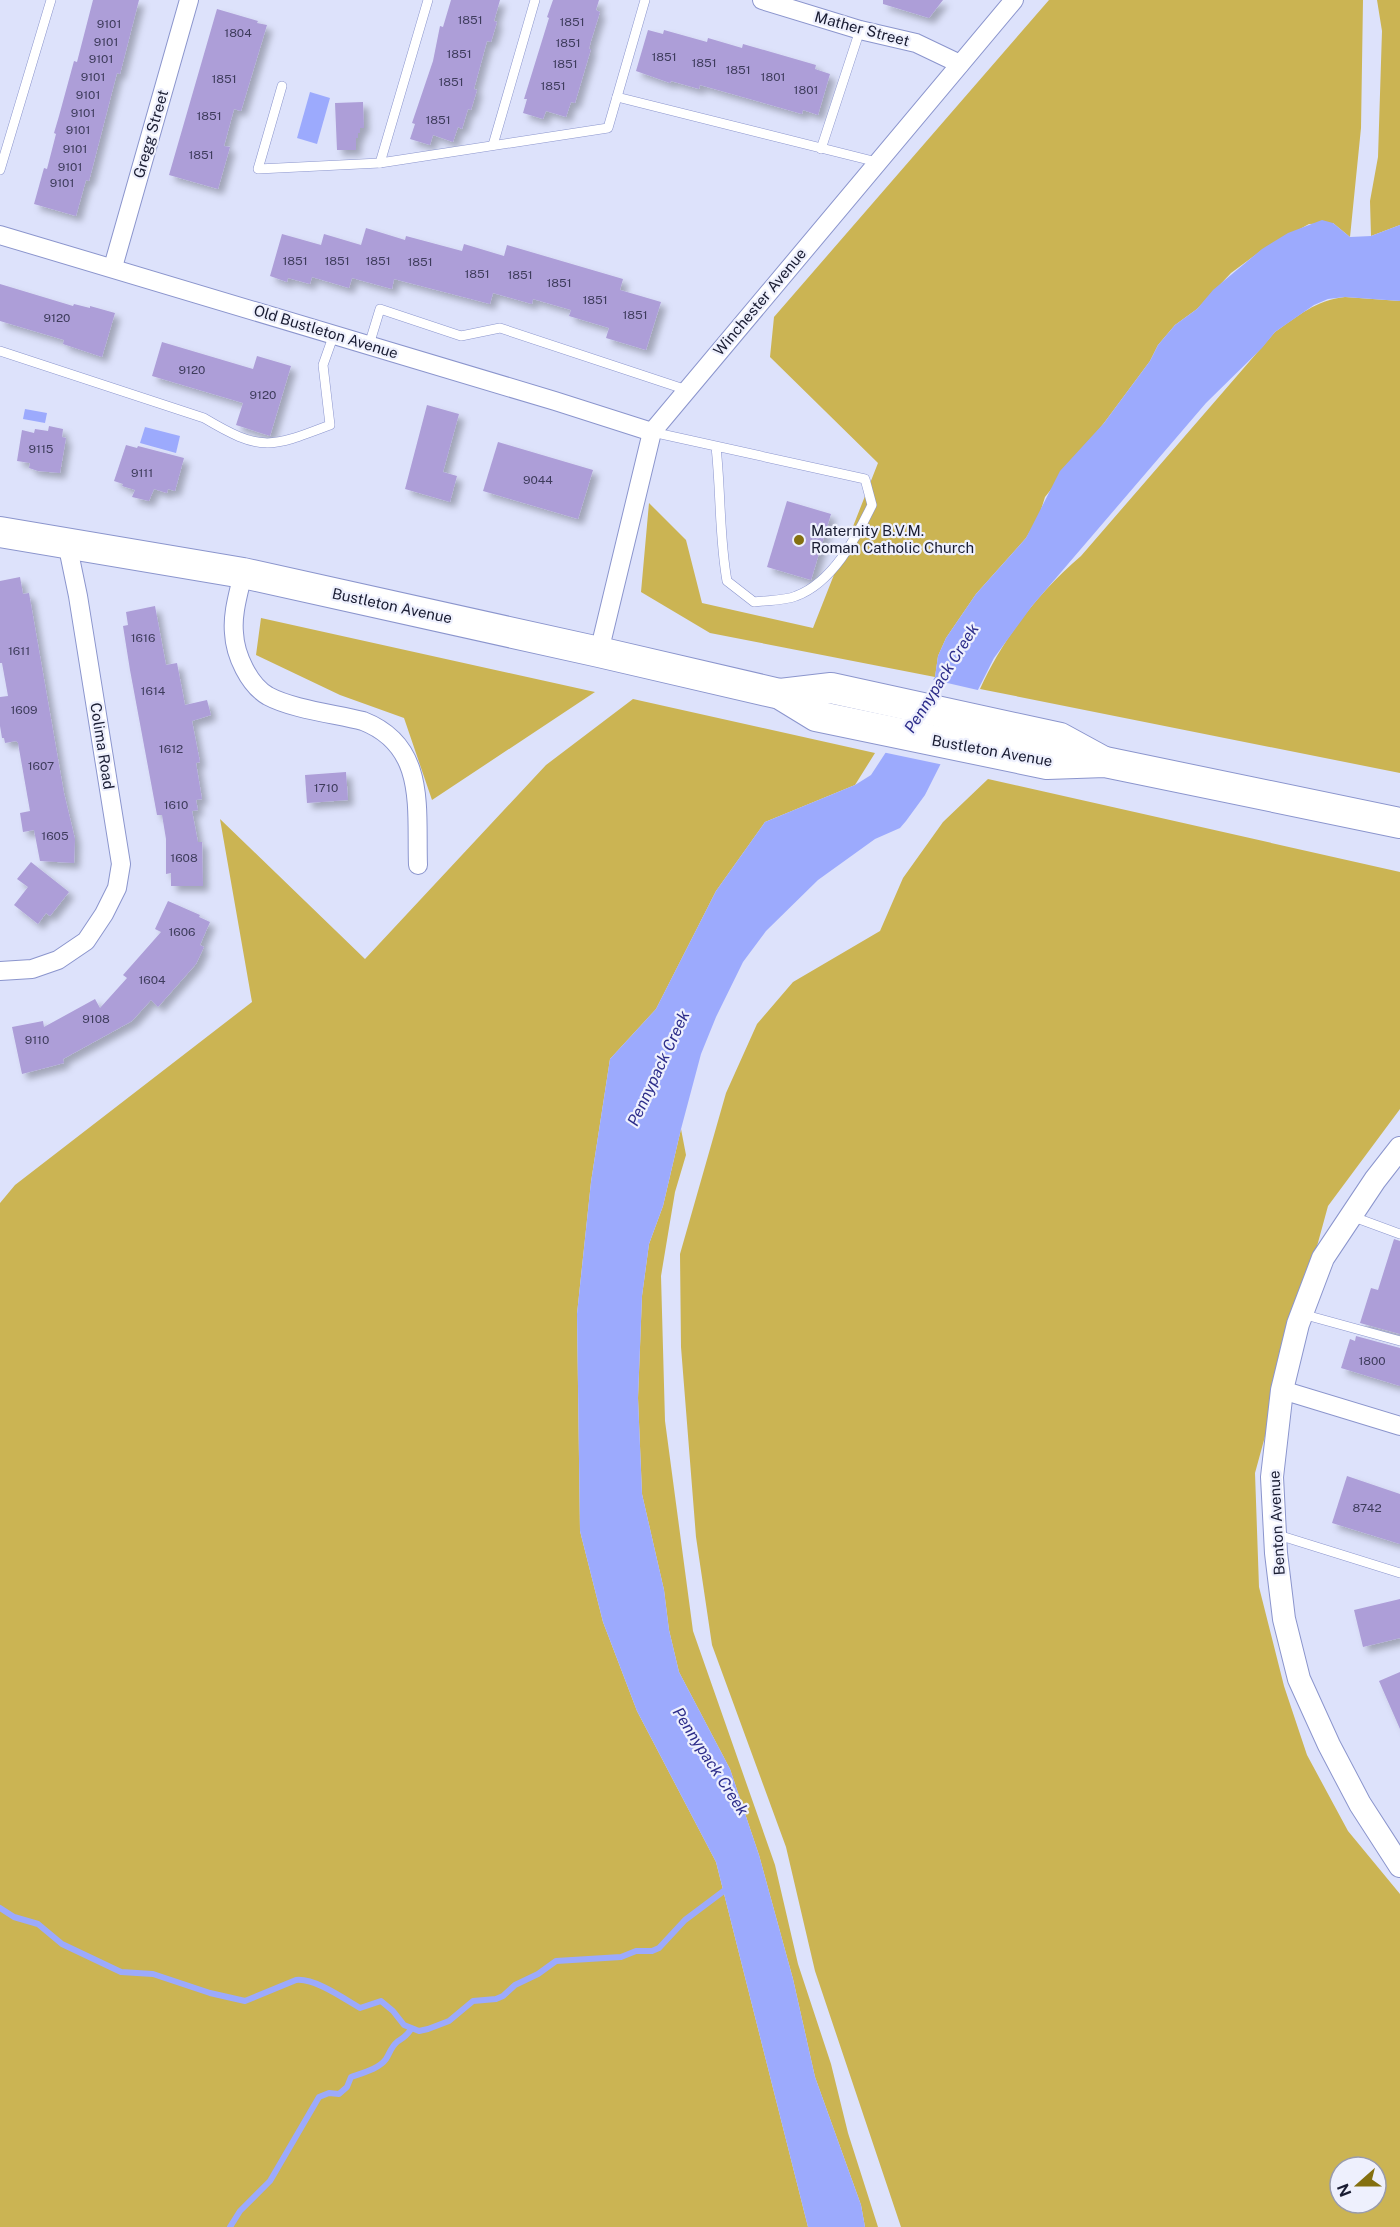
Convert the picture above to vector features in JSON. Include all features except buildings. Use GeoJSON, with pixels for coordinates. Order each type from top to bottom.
{"type":"FeatureCollection","features":[{"type":"Feature","properties":{"kind":"main road","name":"Bustleton Avenue"},"geometry":{"type":"LineString","coordinates":[[0,532],[243,573],[599,652],[780,694],[816,716],[1047,764],[1105,762],[1400,823]]}},
{"type":"Feature","properties":{"kind":"main road","name":"Bustleton Avenue"},"geometry":{"type":"LineString","coordinates":[[780,694],[831,688],[1060,738],[1105,762]]}},
{"type":"Feature","properties":{"kind":"street","name":"Gregg Street"},"geometry":{"type":"LineString","coordinates":[[113,267],[189,0]]}},
{"type":"Feature","properties":{"kind":"street","name":"Mather Street"},"geometry":{"type":"LineString","coordinates":[[762,0],[860,30],[916,43],[960,64]]}},
{"type":"Feature","properties":{"kind":"street","name":"Winchester Avenue"},"geometry":{"type":"LineString","coordinates":[[599,652],[652,432],[1014,0]]}},
{"type":"Feature","properties":{"kind":"street","name":"Old Bustleton Avenue"},"geometry":{"type":"LineString","coordinates":[[0,235],[113,267],[652,432]]}},
{"type":"Feature","properties":{"kind":"street","name":"Colima Road"},"geometry":{"type":"LineString","coordinates":[[0,971],[32,969],[58,960],[86,941],[104,914],[117,888],[121,864],[78,596],[67,543]]}},
{"type":"Feature","properties":{"kind":"street"},"geometry":{"type":"LineString","coordinates":[[243,573],[233,633],[247,674],[266,695],[280,702],[363,721],[375,726],[395,741],[411,766],[416,784],[418,866]]}},
{"type":"Feature","properties":{"kind":"street","name":"Benton Avenue"},"geometry":{"type":"LineString","coordinates":[[1400,1148],[1323,1258],[1302,1314],[1282,1390],[1272,1477],[1275,1534],[1284,1619],[1299,1679],[1329,1745],[1360,1804],[1400,1866]]}},
{"type":"Feature","properties":{"kind":"street"},"geometry":{"type":"LineString","coordinates":[[1282,1390],[1400,1426]]}},
{"type":"Feature","properties":{"kind":"lane"},"geometry":{"type":"LineString","coordinates":[[0,170],[51,0]]}},
{"type":"Feature","properties":{"kind":"lane"},"geometry":{"type":"LineString","coordinates":[[380,163],[428,0]]}},
{"type":"Feature","properties":{"kind":"lane"},"geometry":{"type":"LineString","coordinates":[[493,145],[535,0]]}},
{"type":"Feature","properties":{"kind":"lane"},"geometry":{"type":"LineString","coordinates":[[282,86],[258,169],[380,163],[608,128],[645,0]]}},
{"type":"Feature","properties":{"kind":"lane"},"geometry":{"type":"LineString","coordinates":[[821,148],[860,30]]}},
{"type":"Feature","properties":{"kind":"lane"},"geometry":{"type":"LineString","coordinates":[[617,97],[877,162]]}},
{"type":"Feature","properties":{"kind":"lane"},"geometry":{"type":"LineString","coordinates":[[369,345],[380,309],[461,336],[500,328],[687,390]]}},
{"type":"Feature","properties":{"kind":"lane"},"geometry":{"type":"LineString","coordinates":[[0,351],[204,418],[233,436],[260,444],[285,442],[330,425],[323,365],[334,334]]}},
{"type":"Feature","properties":{"kind":"lane"},"geometry":{"type":"LineString","coordinates":[[652,432],[865,479],[872,505],[854,542],[820,582],[795,597],[754,602],[727,580],[721,550],[720,484],[716,447]]}},
{"type":"Feature","properties":{"kind":"lane"},"geometry":{"type":"LineString","coordinates":[[1351,1216],[1400,1234]]}},
{"type":"Feature","properties":{"kind":"lane"},"geometry":{"type":"LineString","coordinates":[[1302,1314],[1400,1341]]}},
{"type":"Feature","properties":{"kind":"lane"},"geometry":{"type":"LineString","coordinates":[[1275,1534],[1400,1572]]}},
{"type":"Feature","properties":{"kind":"shaded area"},"geometry":{"type":"Polygon","coordinates":[[[1049,0],[1363,0],[1361,128],[1350,237],[1333,223],[1309,224],[1262,250],[1231,273],[1197,309],[1175,325],[1158,345],[1150,361],[1104,423],[1045,497],[1039,516],[1026,538],[976,594],[946,638],[938,656],[935,677],[710,633],[641,592],[649,503],[686,540],[702,603],[813,628],[878,463],[770,357],[774,317],[1049,0]]]}},
{"type":"Feature","properties":{"kind":"shaded area"},"geometry":{"type":"Polygon","coordinates":[[[1377,0],[1400,0],[1400,225],[1371,236],[1370,201],[1378,157],[1382,31],[1377,0]]]}},
{"type":"Feature","properties":{"kind":"shaded area"},"geometry":{"type":"Polygon","coordinates":[[[1345,297],[1400,301],[1400,773],[980,689],[999,652],[1036,601],[1081,556],[1275,332],[1316,305],[1345,297]]]}},
{"type":"Feature","properties":{"kind":"shaded area"},"geometry":{"type":"Polygon","coordinates":[[[261,618],[595,692],[432,800],[404,718],[340,695],[256,655],[261,618]]]}},
{"type":"Feature","properties":{"kind":"shaded area"},"geometry":{"type":"Polygon","coordinates":[[[633,699],[875,753],[855,785],[765,822],[716,891],[656,1009],[610,1059],[591,1182],[577,1314],[580,1531],[603,1622],[637,1711],[716,1862],[808,2227],[0,2227],[0,1203],[15,1185],[252,1002],[220,819],[365,959],[546,765],[633,699]]]}},
{"type":"Feature","properties":{"kind":"shaded area"},"geometry":{"type":"Polygon","coordinates":[[[988,779],[1400,872],[1400,1109],[1328,1206],[1255,1473],[1259,1587],[1284,1686],[1307,1755],[1348,1831],[1400,1894],[1400,2227],[901,2227],[815,1971],[786,1847],[712,1645],[696,1537],[681,1347],[680,1254],[726,1093],[757,1024],[793,982],[880,931],[903,878],[943,822],[988,779]]]}},
{"type":"Feature","properties":{"kind":"shaded area"},"geometry":{"type":"Polygon","coordinates":[[[681,1129],[686,1155],[675,1192],[661,1276],[665,1421],[693,1631],[775,1865],[798,1964],[831,2064],[848,2133],[878,2227],[865,2227],[861,2205],[815,2077],[793,1979],[759,1855],[730,1769],[679,1672],[669,1630],[664,1590],[642,1494],[638,1398],[642,1296],[649,1244],[663,1206],[681,1129]]]}},
{"type":"Feature","properties":{"kind":"water"},"geometry":{"type":"Polygon","coordinates":[[[310,92],[330,98],[317,144],[297,138],[310,92]]]}},
{"type":"Feature","properties":{"kind":"water","name":"Pennypack Creek"},"geometry":{"type":"Polygon","coordinates":[[[1322,220],[1333,223],[1350,237],[1371,236],[1400,225],[1400,301],[1345,297],[1328,299],[1314,305],[1275,332],[1262,348],[1206,403],[1032,606],[994,658],[925,795],[906,821],[900,828],[875,839],[818,880],[766,931],[743,962],[701,1054],[663,1206],[649,1244],[642,1296],[638,1398],[642,1494],[664,1590],[669,1630],[679,1672],[730,1769],[759,1855],[793,1979],[815,2077],[861,2205],[865,2227],[808,2227],[716,1862],[637,1711],[603,1622],[580,1531],[577,1314],[591,1182],[610,1059],[656,1009],[716,891],[765,822],[855,785],[871,775],[935,677],[938,656],[946,638],[976,594],[1026,538],[1060,471],[1104,423],[1150,361],[1158,345],[1175,325],[1197,309],[1213,290],[1262,249],[1288,233],[1322,220]]]}},
{"type":"Feature","properties":{"kind":"water"},"geometry":{"type":"Polygon","coordinates":[[[25,409],[47,413],[45,423],[23,419],[25,409]]]}},
{"type":"Feature","properties":{"kind":"water"},"geometry":{"type":"Polygon","coordinates":[[[145,427],[180,436],[176,453],[140,443],[145,427]]]}},
{"type":"Feature","properties":{"kind":"pier"},"geometry":{"type":"Polygon","coordinates":[[[930,679],[982,691],[944,765],[882,752],[930,679]]]}},
{"type":"Feature","properties":{"kind":"waterway"},"geometry":{"type":"LineString","coordinates":[[0,1908],[14,1917],[38,1924],[62,1944],[121,1972],[153,1974],[210,1993],[245,2001],[296,1980],[304,1980],[329,1990],[360,2008],[381,2001],[404,2025],[419,2031],[449,2021],[473,2001],[496,1999],[503,1996],[515,1985],[538,1974],[556,1961],[621,1957],[636,1951],[652,1951],[659,1948],[685,1920],[729,1887]]}},
{"type":"Feature","properties":{"kind":"waterway"},"geometry":{"type":"LineString","coordinates":[[230,2227],[240,2211],[270,2181],[319,2097],[329,2093],[339,2094],[347,2087],[351,2077],[379,2065],[386,2059],[395,2044],[411,2029]]}},
{"type":"Feature","properties":{"kind":"place","name":"Maternity B.V.M. Roman Catholic Church"},"geometry":{"type":"Point","coordinates":[799,540]}}]}
